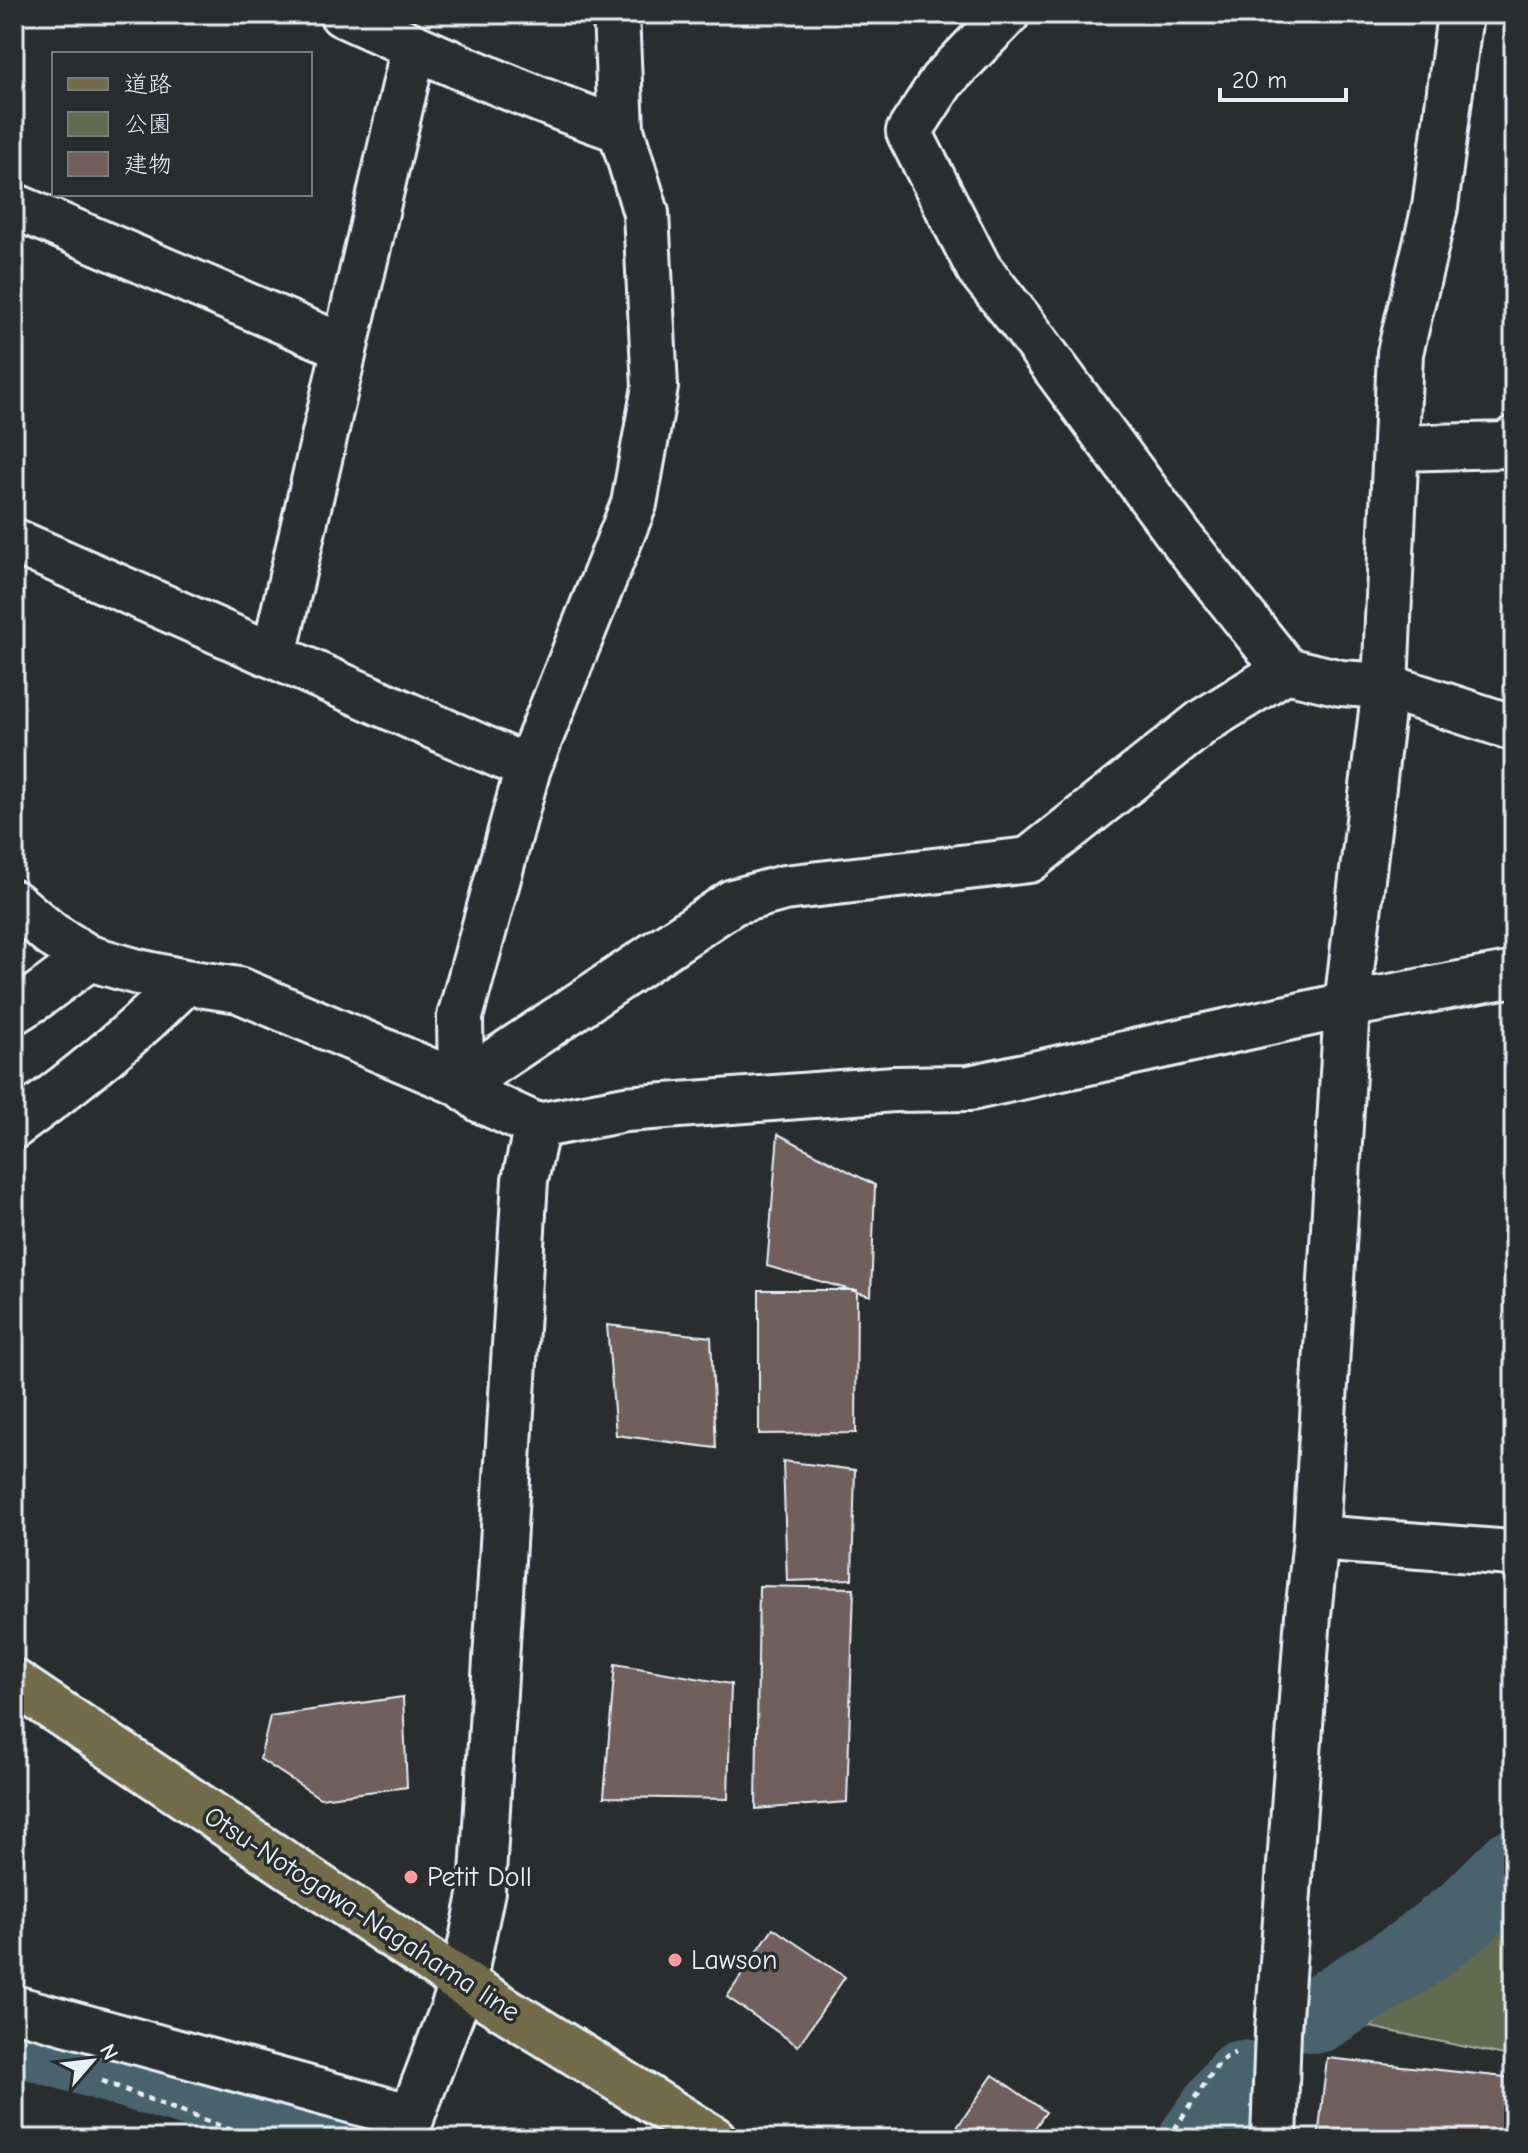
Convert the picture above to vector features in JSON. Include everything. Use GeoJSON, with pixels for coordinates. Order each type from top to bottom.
{"type":"FeatureCollection","features":[{"type":"Feature","properties":{"kind":"main road","name":"Otsu-Notogawa-Nagahama line"},"geometry":{"type":"LineString","coordinates":[[14,1682],[463,1983],[714,2139]]}},
{"type":"Feature","properties":{"kind":"street"},"geometry":{"type":"LineString","coordinates":[[342,14],[572,113],[621,130]]}},
{"type":"Feature","properties":{"kind":"street"},"geometry":{"type":"LineString","coordinates":[[461,1084],[460,1017],[528,768],[634,504],[655,387],[646,213],[621,130],[616,14]]}},
{"type":"Feature","properties":{"kind":"street"},"geometry":{"type":"LineString","coordinates":[[1007,14],[942,81],[909,132],[979,269],[1183,541],[1286,670],[1341,683],[1385,686],[1514,728]]}},
{"type":"Feature","properties":{"kind":"street"},"geometry":{"type":"LineString","coordinates":[[1274,2139],[1278,2031],[1316,1538],[1347,1005],[1385,686],[1400,353],[1435,207],[1460,14]]}},
{"type":"Feature","properties":{"kind":"street"},"geometry":{"type":"LineString","coordinates":[[274,655],[414,47]]}},
{"type":"Feature","properties":{"kind":"street"},"geometry":{"type":"LineString","coordinates":[[14,206],[344,347]]}},
{"type":"Feature","properties":{"kind":"street"},"geometry":{"type":"LineString","coordinates":[[1396,448],[1508,445],[1514,439]]}},
{"type":"Feature","properties":{"kind":"street"},"geometry":{"type":"LineString","coordinates":[[14,541],[528,768]]}},
{"type":"Feature","properties":{"kind":"street"},"geometry":{"type":"LineString","coordinates":[[461,1084],[733,902],[784,888],[1029,860],[1204,721],[1286,670]]}},
{"type":"Feature","properties":{"kind":"street"},"geometry":{"type":"LineString","coordinates":[[14,903],[52,935],[89,958],[138,972],[239,990],[461,1084],[481,1100],[537,1126],[625,1109],[894,1089],[970,1088],[1347,1005],[1514,974]]}},
{"type":"Feature","properties":{"kind":"street"},"geometry":{"type":"LineString","coordinates":[[14,1011],[89,958]]}},
{"type":"Feature","properties":{"kind":"street"},"geometry":{"type":"LineString","coordinates":[[14,1126],[74,1082],[185,982]]}},
{"type":"Feature","properties":{"kind":"street"},"geometry":{"type":"LineString","coordinates":[[14,2008],[408,2128],[463,1983],[482,1891],[525,1180],[537,1126]]}},
{"type":"Feature","properties":{"kind":"street"},"geometry":{"type":"LineString","coordinates":[[1316,1538],[1513,1553]]}},
{"type":"Feature","properties":{"kind":"path"},"geometry":{"type":"LineString","coordinates":[[1168,2139],[1221,2060],[1278,2031]]}},
{"type":"Feature","properties":{"kind":"path"},"geometry":{"type":"LineString","coordinates":[[101,2080],[254,2139]]}},
{"type":"Feature","properties":{"kind":"green space"},"geometry":{"type":"Polygon","coordinates":[[[1514,1911],[1514,2057],[1370,2027],[1514,1911]]]}},
{"type":"Feature","properties":{"kind":"building"},"geometry":{"type":"Polygon","coordinates":[[[778,1134],[875,1185],[871,1296],[767,1266],[778,1134]]]}},
{"type":"Feature","properties":{"kind":"building"},"geometry":{"type":"Polygon","coordinates":[[[759,1290],[857,1290],[856,1433],[759,1434],[759,1290]]]}},
{"type":"Feature","properties":{"kind":"building"},"geometry":{"type":"Polygon","coordinates":[[[607,1325],[711,1337],[716,1448],[616,1435],[607,1325]]]}},
{"type":"Feature","properties":{"kind":"building"},"geometry":{"type":"Polygon","coordinates":[[[783,1461],[855,1470],[852,1579],[787,1581],[783,1461]]]}},
{"type":"Feature","properties":{"kind":"building"},"geometry":{"type":"Polygon","coordinates":[[[759,1586],[854,1588],[847,1802],[756,1809],[759,1586]]]}},
{"type":"Feature","properties":{"kind":"building"},"geometry":{"type":"Polygon","coordinates":[[[615,1664],[731,1684],[728,1799],[604,1797],[615,1664]]]}},
{"type":"Feature","properties":{"kind":"building"},"geometry":{"type":"Polygon","coordinates":[[[403,1697],[407,1787],[320,1798],[260,1759],[270,1716],[403,1697]]]}},
{"type":"Feature","properties":{"kind":"building"},"geometry":{"type":"Polygon","coordinates":[[[773,1928],[845,1977],[798,2046],[727,1997],[773,1928]]]}},
{"type":"Feature","properties":{"kind":"building"},"geometry":{"type":"Polygon","coordinates":[[[1327,2058],[1514,2078],[1514,2139],[1318,2139],[1327,2058]]]}},
{"type":"Feature","properties":{"kind":"building"},"geometry":{"type":"Polygon","coordinates":[[[993,2075],[1046,2112],[1027,2139],[949,2139],[993,2075]]]}},
{"type":"Feature","properties":{"kind":"waterway"},"geometry":{"type":"LineString","coordinates":[[1317,2015],[1411,1956],[1466,1914],[1514,1866]]}},
{"type":"Feature","properties":{"kind":"waterway"},"geometry":{"type":"LineString","coordinates":[[14,2036],[354,2139]]}},
{"type":"Feature","properties":{"kind":"waterway"},"geometry":{"type":"LineString","coordinates":[[1197,2139],[1241,2078]]}},
{"type":"Feature","properties":{"kind":"place","name":"Petit Doll"},"geometry":{"type":"Point","coordinates":[411,1877]}},
{"type":"Feature","properties":{"kind":"place","name":"Lawson"},"geometry":{"type":"Point","coordinates":[675,1960]}}]}
